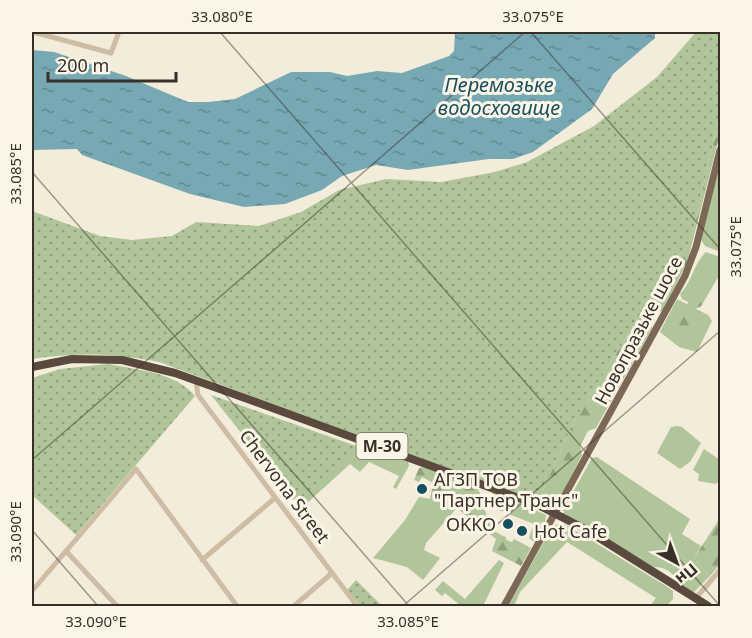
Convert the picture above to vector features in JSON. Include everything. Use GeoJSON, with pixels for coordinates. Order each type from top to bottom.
{"type":"FeatureCollection","features":[{"type":"Feature","properties":{"kind":"highway","name":"М-30"},"geometry":{"type":"LineString","coordinates":[[32,367],[72,359],[109,358],[146,364],[196,381],[460,475],[556,513],[708,606]]}},
{"type":"Feature","properties":{"kind":"main road","name":"Новопразьке шосе"},"geometry":{"type":"LineString","coordinates":[[504,606],[685,276],[696,247],[720,150]]}},
{"type":"Feature","properties":{"kind":"street"},"geometry":{"type":"LineString","coordinates":[[33,32],[111,53],[118,32]]}},
{"type":"Feature","properties":{"kind":"street","name":"Chervona Street"},"geometry":{"type":"LineString","coordinates":[[196,381],[198,395],[357,606]]}},
{"type":"Feature","properties":{"kind":"street"},"geometry":{"type":"LineString","coordinates":[[32,591],[136,469],[237,606]]}},
{"type":"Feature","properties":{"kind":"street"},"geometry":{"type":"LineString","coordinates":[[202,560],[275,498]]}},
{"type":"Feature","properties":{"kind":"street"},"geometry":{"type":"LineString","coordinates":[[66,551],[117,606]]}},
{"type":"Feature","properties":{"kind":"street"},"geometry":{"type":"LineString","coordinates":[[696,598],[720,570]]}},
{"type":"Feature","properties":{"kind":"street"},"geometry":{"type":"LineString","coordinates":[[294,606],[332,573]]}},
{"type":"Feature","properties":{"kind":"green space"},"geometry":{"type":"Polygon","coordinates":[[[696,32],[720,32],[720,113],[691,240],[670,267],[573,423],[538,501],[159,362],[96,354],[32,359],[32,211],[100,236],[132,240],[172,236],[196,222],[259,226],[301,212],[339,190],[386,179],[441,182],[495,172],[527,162],[594,126],[657,77],[696,32]]]}},
{"type":"Feature","properties":{"kind":"green space"},"geometry":{"type":"Polygon","coordinates":[[[720,113],[720,134],[687,263],[662,311],[655,312],[650,321],[652,328],[596,428],[588,431],[580,446],[582,455],[561,495],[552,506],[538,501],[573,423],[670,267],[691,240],[720,113]]]}},
{"type":"Feature","properties":{"kind":"green space"},"geometry":{"type":"Polygon","coordinates":[[[720,162],[720,252],[705,246],[701,240],[720,162]]]}},
{"type":"Feature","properties":{"kind":"green space"},"geometry":{"type":"Polygon","coordinates":[[[706,252],[720,257],[720,274],[700,308],[682,299],[680,294],[706,252]]]}},
{"type":"Feature","properties":{"kind":"green space"},"geometry":{"type":"Polygon","coordinates":[[[703,292],[706,292],[702,305],[695,309],[706,322],[704,328],[695,335],[685,327],[676,329],[674,324],[680,315],[692,318],[675,307],[676,302],[688,304],[687,300],[693,302],[703,292]]]}},
{"type":"Feature","properties":{"kind":"green space"},"geometry":{"type":"Polygon","coordinates":[[[677,299],[708,315],[712,321],[697,352],[679,347],[660,332],[677,299]]]}},
{"type":"Feature","properties":{"kind":"green space"},"geometry":{"type":"Polygon","coordinates":[[[108,364],[167,377],[187,388],[195,396],[76,535],[32,495],[32,378],[60,369],[108,364]]]}},
{"type":"Feature","properties":{"kind":"green space"},"geometry":{"type":"Polygon","coordinates":[[[211,395],[359,447],[297,503],[211,395]]]}},
{"type":"Feature","properties":{"kind":"green space"},"geometry":{"type":"Polygon","coordinates":[[[671,427],[682,427],[701,443],[690,462],[680,469],[657,453],[671,427]]]}},
{"type":"Feature","properties":{"kind":"green space"},"geometry":{"type":"Polygon","coordinates":[[[361,444],[408,461],[409,466],[396,489],[393,487],[399,476],[369,462],[360,472],[350,464],[305,505],[300,500],[361,444]]]}},
{"type":"Feature","properties":{"kind":"green space"},"geometry":{"type":"Polygon","coordinates":[[[704,449],[720,460],[720,479],[716,484],[698,481],[699,474],[693,470],[704,449]]]}},
{"type":"Feature","properties":{"kind":"green space"},"geometry":{"type":"Polygon","coordinates":[[[597,457],[690,519],[682,534],[701,546],[694,558],[710,576],[694,592],[683,586],[667,570],[654,567],[563,514],[564,508],[592,458],[597,457]]]}},
{"type":"Feature","properties":{"kind":"green space"},"geometry":{"type":"Polygon","coordinates":[[[424,467],[475,485],[493,528],[506,537],[506,540],[512,542],[514,539],[531,548],[521,566],[492,551],[496,539],[449,502],[430,499],[433,483],[422,477],[419,482],[414,480],[419,468],[424,467]]]}},
{"type":"Feature","properties":{"kind":"green space"},"geometry":{"type":"Polygon","coordinates":[[[495,492],[546,515],[545,523],[534,542],[529,538],[534,524],[496,509],[488,496],[495,492]]]}},
{"type":"Feature","properties":{"kind":"green space"},"geometry":{"type":"Polygon","coordinates":[[[419,497],[450,502],[457,508],[426,543],[424,550],[440,558],[423,580],[407,567],[373,558],[405,520],[419,497]]]}},
{"type":"Feature","properties":{"kind":"green space"},"geometry":{"type":"Polygon","coordinates":[[[720,518],[720,564],[710,576],[694,558],[720,518]]]}},
{"type":"Feature","properties":{"kind":"green space"},"geometry":{"type":"Polygon","coordinates":[[[563,523],[666,586],[673,591],[673,599],[666,606],[650,606],[656,598],[567,542],[520,592],[514,606],[508,606],[550,531],[555,525],[563,523]]]}},
{"type":"Feature","properties":{"kind":"green space"},"geometry":{"type":"Polygon","coordinates":[[[499,560],[504,563],[483,606],[461,606],[445,593],[442,596],[435,590],[443,581],[465,599],[499,560]]]}},
{"type":"Feature","properties":{"kind":"green space"},"geometry":{"type":"Polygon","coordinates":[[[356,580],[382,606],[361,606],[347,590],[356,580]]]}},
{"type":"Feature","properties":{"kind":"water","name":"Перемозьке водосховище"},"geometry":{"type":"Polygon","coordinates":[[[455,32],[655,32],[655,38],[613,74],[592,109],[533,152],[513,159],[489,159],[408,170],[376,165],[342,176],[322,190],[285,204],[244,207],[190,194],[82,155],[77,149],[32,150],[32,50],[54,52],[126,76],[188,102],[208,102],[235,99],[291,72],[330,72],[347,76],[377,71],[402,73],[449,56],[454,51],[455,32]]]}},
{"type":"Feature","properties":{"kind":"place","name":"АГЗП ТОВ \"Партнер Транс\""},"geometry":{"type":"Point","coordinates":[422,489]}},
{"type":"Feature","properties":{"kind":"place","name":"OKKO"},"geometry":{"type":"Point","coordinates":[508,524]}},
{"type":"Feature","properties":{"kind":"place","name":"Hot Cafe"},"geometry":{"type":"Point","coordinates":[522,531]}}]}
